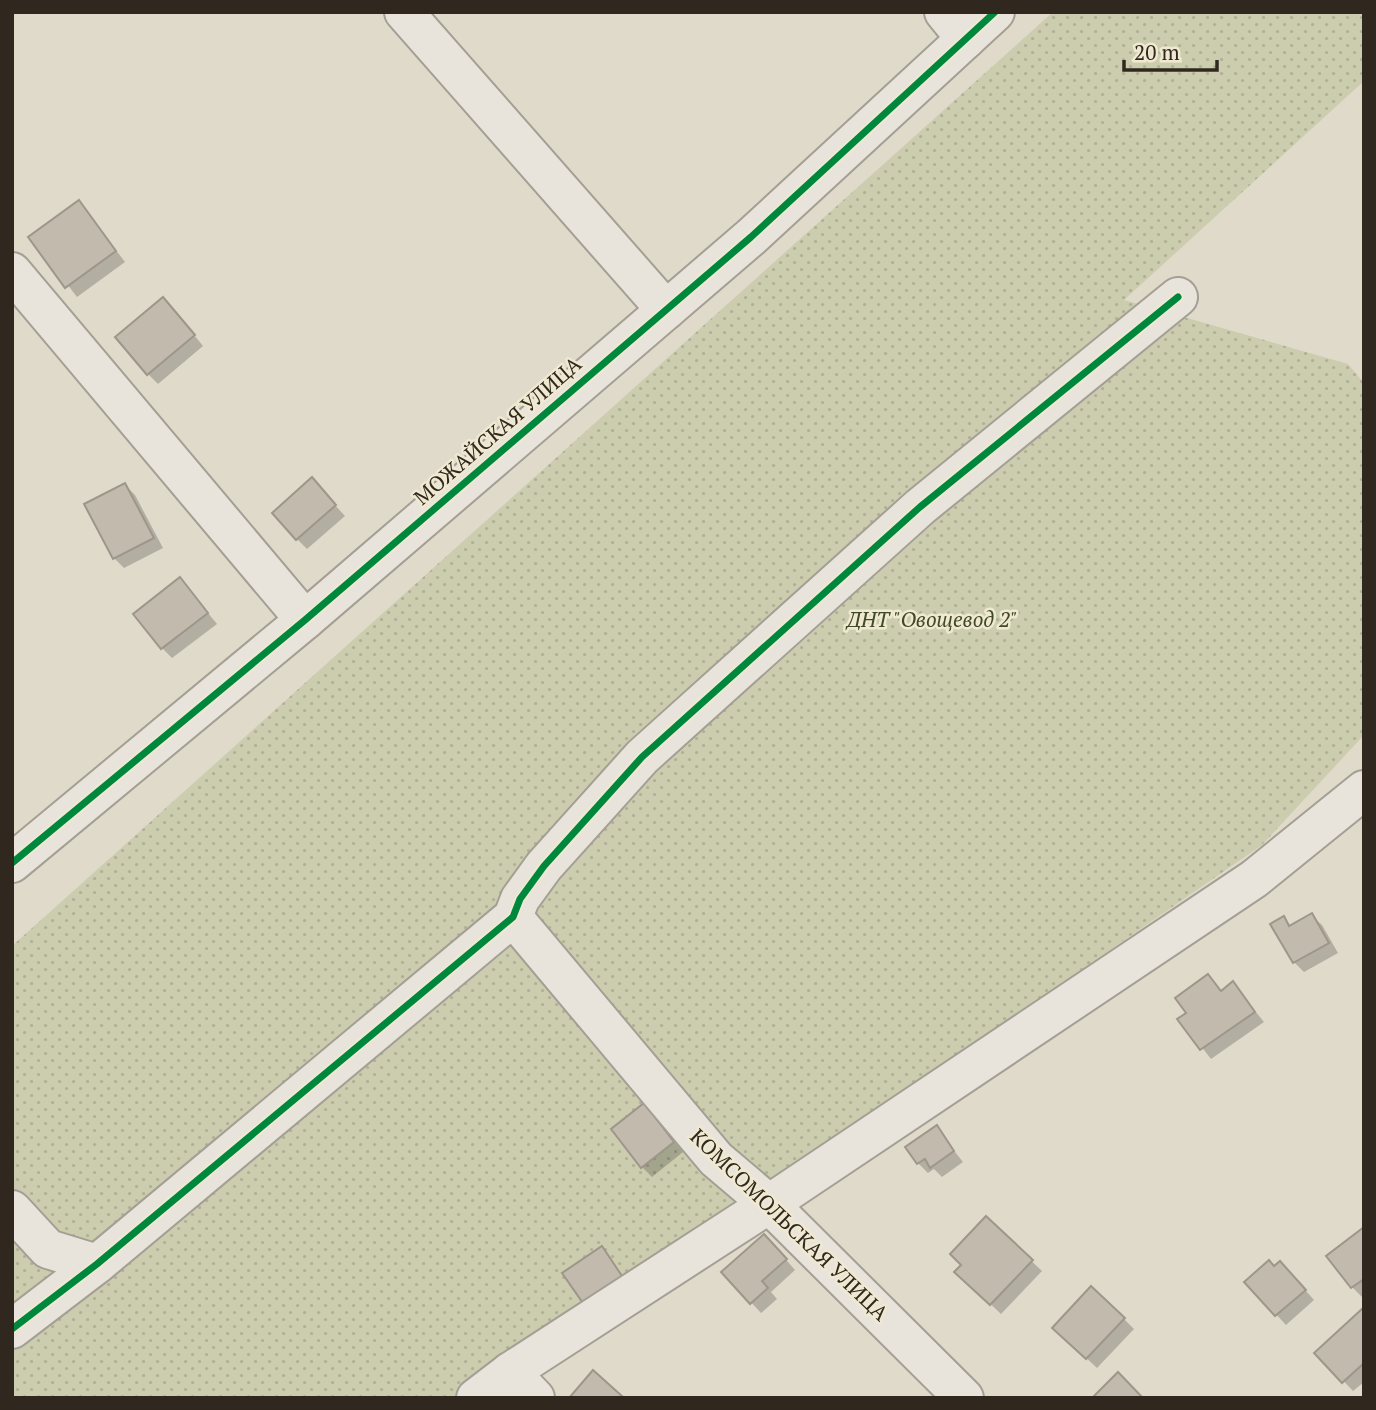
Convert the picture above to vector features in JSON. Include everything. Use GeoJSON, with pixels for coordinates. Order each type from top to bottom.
{"type":"FeatureCollection","features":[{"type":"Feature","properties":{"kind":"street"},"geometry":{"type":"LineString","coordinates":[[404,12],[666,310]]}},
{"type":"Feature","properties":{"kind":"street","name":"МОЖАЙСКАЯ УЛИЦА"},"geometry":{"type":"LineString","coordinates":[[12,863],[305,620],[751,237],[955,26],[995,12]]}},
{"type":"Feature","properties":{"kind":"street"},"geometry":{"type":"LineString","coordinates":[[12,272],[305,620]]}},
{"type":"Feature","properties":{"kind":"street"},"geometry":{"type":"LineString","coordinates":[[12,1329],[97,1264],[513,918],[520,899],[544,866],[642,757],[919,507],[1178,297]]}},
{"type":"Feature","properties":{"kind":"street"},"geometry":{"type":"LineString","coordinates":[[477,1398],[523,1385],[769,1204],[1254,879],[1364,790]]}},
{"type":"Feature","properties":{"kind":"street","name":"КОМСОМОЛЬСКАЯ УЛИЦА"},"geometry":{"type":"LineString","coordinates":[[513,918],[716,1159],[769,1204],[964,1398]]}},
{"type":"Feature","properties":{"kind":"street"},"geometry":{"type":"LineString","coordinates":[[12,1210],[48,1249],[97,1264]]}},
{"type":"Feature","properties":{"kind":"green space","name":"ДНТ \"Овощевод 2\""},"geometry":{"type":"Polygon","coordinates":[[[1053,12],[1364,12],[1364,81],[1124,300],[1348,364],[1364,383],[1364,735],[1262,845],[903,1093],[474,1398],[12,1398],[12,946],[1053,12]]]}},
{"type":"Feature","properties":{"kind":"building"},"geometry":{"type":"Polygon","coordinates":[[[79,200],[116,251],[65,288],[28,237],[79,200]]]}},
{"type":"Feature","properties":{"kind":"building"},"geometry":{"type":"Polygon","coordinates":[[[163,297],[195,335],[147,375],[115,337],[163,297]]]}},
{"type":"Feature","properties":{"kind":"building"},"geometry":{"type":"Polygon","coordinates":[[[312,477],[336,505],[296,540],[272,513],[312,477]]]}},
{"type":"Feature","properties":{"kind":"building"},"geometry":{"type":"Polygon","coordinates":[[[125,483],[154,538],[113,559],[84,504],[125,483]]]}},
{"type":"Feature","properties":{"kind":"building"},"geometry":{"type":"Polygon","coordinates":[[[180,577],[208,613],[161,649],[133,614],[180,577]]]}},
{"type":"Feature","properties":{"kind":"building"},"geometry":{"type":"Polygon","coordinates":[[[1312,913],[1329,943],[1293,963],[1270,924],[1284,916],[1289,926],[1312,913]]]}},
{"type":"Feature","properties":{"kind":"building"},"geometry":{"type":"Polygon","coordinates":[[[1208,974],[1221,991],[1233,981],[1255,1012],[1200,1050],[1177,1019],[1186,1013],[1175,998],[1208,974]]]}},
{"type":"Feature","properties":{"kind":"building"},"geometry":{"type":"Polygon","coordinates":[[[644,1103],[674,1142],[641,1168],[611,1129],[644,1103]]]}},
{"type":"Feature","properties":{"kind":"building"},"geometry":{"type":"Polygon","coordinates":[[[937,1125],[954,1151],[930,1168],[925,1159],[917,1164],[905,1147],[937,1125]]]}},
{"type":"Feature","properties":{"kind":"building"},"geometry":{"type":"Polygon","coordinates":[[[986,1216],[1033,1260],[990,1305],[954,1272],[961,1265],[950,1254],[986,1216]]]}},
{"type":"Feature","properties":{"kind":"building"},"geometry":{"type":"Polygon","coordinates":[[[1364,1227],[1364,1279],[1351,1288],[1326,1256],[1364,1227]]]}},
{"type":"Feature","properties":{"kind":"building"},"geometry":{"type":"Polygon","coordinates":[[[764,1234],[787,1259],[762,1281],[768,1288],[750,1304],[721,1272],[764,1234]]]}},
{"type":"Feature","properties":{"kind":"building"},"geometry":{"type":"Polygon","coordinates":[[[602,1246],[624,1279],[585,1306],[562,1273],[602,1246]]]}},
{"type":"Feature","properties":{"kind":"building"},"geometry":{"type":"Polygon","coordinates":[[[1269,1260],[1274,1266],[1280,1261],[1306,1290],[1275,1316],[1244,1282],[1269,1260]]]}},
{"type":"Feature","properties":{"kind":"building"},"geometry":{"type":"Polygon","coordinates":[[[1091,1286],[1125,1318],[1086,1359],[1052,1328],[1091,1286]]]}},
{"type":"Feature","properties":{"kind":"building"},"geometry":{"type":"Polygon","coordinates":[[[1363,1308],[1364,1363],[1342,1383],[1314,1353],[1363,1308]]]}},
{"type":"Feature","properties":{"kind":"building"},"geometry":{"type":"Polygon","coordinates":[[[593,1370],[623,1397],[623,1398],[569,1398],[593,1370]]]}},
{"type":"Feature","properties":{"kind":"building"},"geometry":{"type":"Polygon","coordinates":[[[1118,1372],[1143,1398],[1092,1398],[1118,1372]]]}},
{"type":"Feature","properties":{"kind":"cycle path"},"geometry":{"type":"LineString","coordinates":[[12,863],[305,620],[751,237],[995,12]]}},
{"type":"Feature","properties":{"kind":"cycle path"},"geometry":{"type":"LineString","coordinates":[[12,1329],[97,1264],[513,917],[520,899],[544,866],[642,757],[920,507],[1178,297]]}}]}
